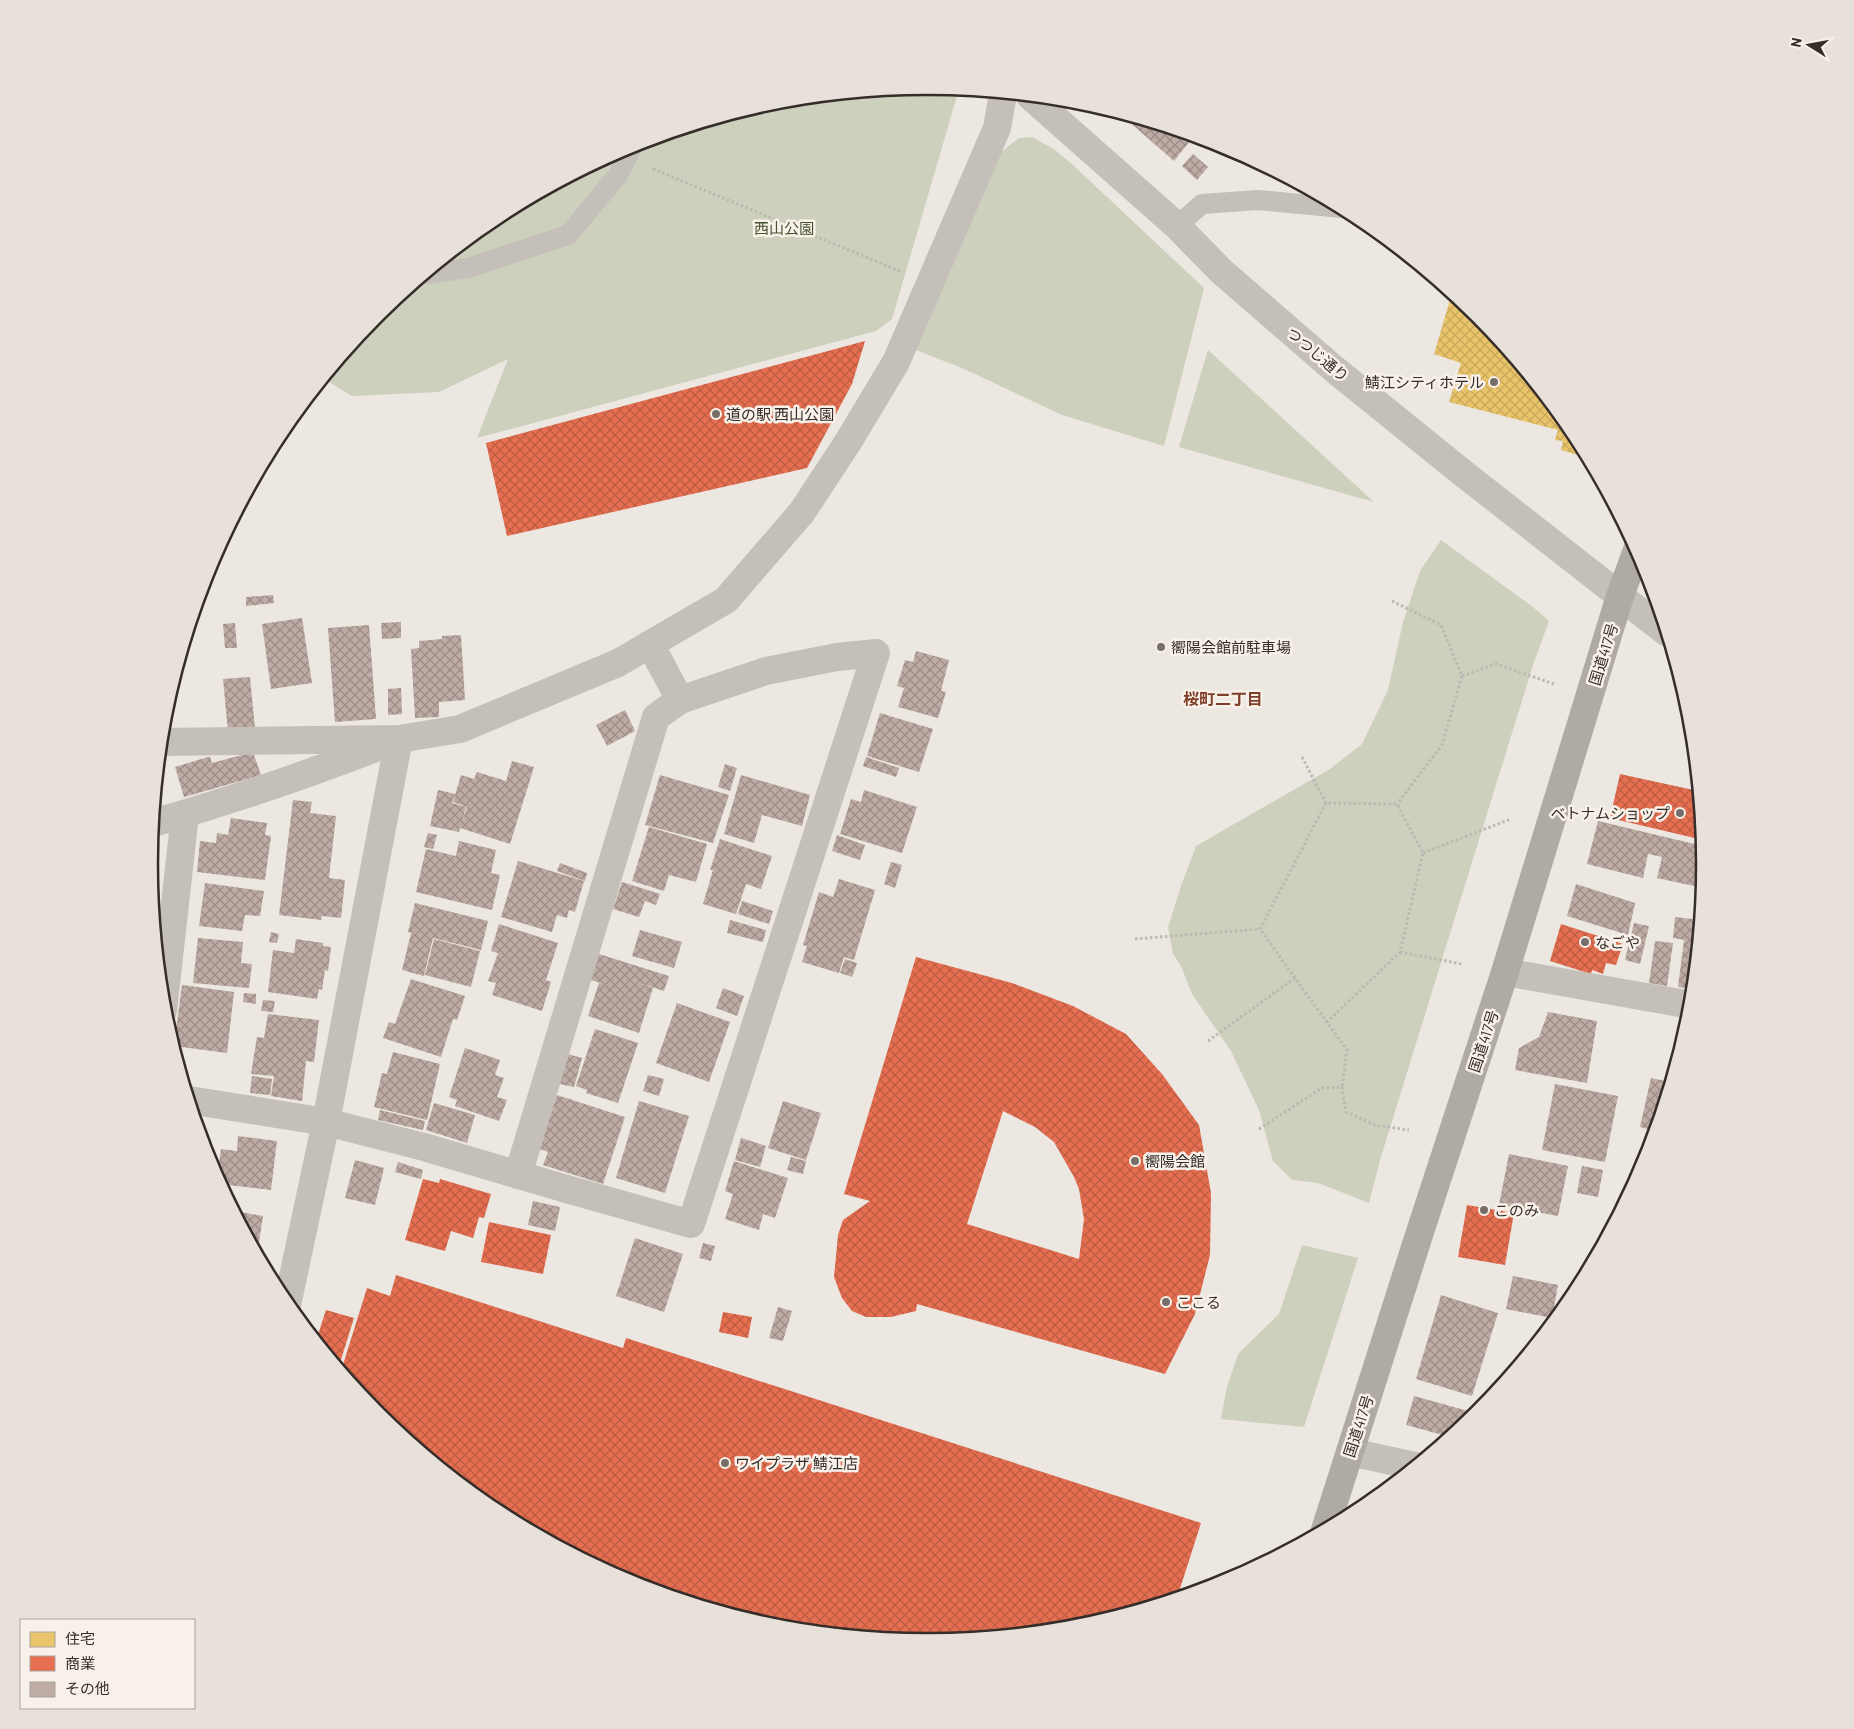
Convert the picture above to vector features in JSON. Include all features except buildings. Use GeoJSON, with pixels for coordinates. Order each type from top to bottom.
{"type":"FeatureCollection","features":[{"type":"Feature","properties":{"kind":"highway","name":"国道417号"},"geometry":{"type":"LineString","coordinates":[[1328,1521],[1505,972],[1620,596],[1633,560]]}},
{"type":"Feature","properties":{"kind":"street"},"geometry":{"type":"LineString","coordinates":[[168,742],[399,739],[460,729],[618,663],[726,600],[802,512],[848,442],[896,362],[997,128],[1002,100]]}},
{"type":"Feature","properties":{"kind":"street","name":"つつじ通り"},"geometry":{"type":"LineString","coordinates":[[1039,104],[1178,226],[1221,270],[1334,368],[1464,474],[1659,626]]}},
{"type":"Feature","properties":{"kind":"street"},"geometry":{"type":"LineString","coordinates":[[650,644],[680,700]]}},
{"type":"Feature","properties":{"kind":"street"},"geometry":{"type":"LineString","coordinates":[[195,1101],[326,1122],[424,1147],[518,1175],[691,1224],[876,653],[837,657],[766,671],[680,700],[656,717],[518,1175]]}},
{"type":"Feature","properties":{"kind":"street"},"geometry":{"type":"LineString","coordinates":[[159,821],[342,761],[399,739]]}},
{"type":"Feature","properties":{"kind":"street"},"geometry":{"type":"LineString","coordinates":[[289,1295],[326,1122],[399,739]]}},
{"type":"Feature","properties":{"kind":"street"},"geometry":{"type":"LineString","coordinates":[[167,981],[186,814]]}},
{"type":"Feature","properties":{"kind":"street"},"geometry":{"type":"LineString","coordinates":[[1505,972],[1684,1004]]}},
{"type":"Feature","properties":{"kind":"street"},"geometry":{"type":"LineString","coordinates":[[1350,1452],[1408,1464]]}},
{"type":"Feature","properties":{"kind":"lane"},"geometry":{"type":"LineString","coordinates":[[436,273],[468,268],[568,236],[618,175],[628,156]]}},
{"type":"Feature","properties":{"kind":"lane"},"geometry":{"type":"LineString","coordinates":[[1178,226],[1202,204],[1258,200],[1325,206]]}},
{"type":"Feature","properties":{"kind":"path"},"geometry":{"type":"LineString","coordinates":[[636,153],[905,273]]}},
{"type":"Feature","properties":{"kind":"path"},"geometry":{"type":"LineString","coordinates":[[1392,602],[1441,625],[1462,676],[1442,745],[1397,804]]}},
{"type":"Feature","properties":{"kind":"path"},"geometry":{"type":"LineString","coordinates":[[1462,676],[1496,664],[1554,684]]}},
{"type":"Feature","properties":{"kind":"path"},"geometry":{"type":"LineString","coordinates":[[1302,757],[1326,803]]}},
{"type":"Feature","properties":{"kind":"path"},"geometry":{"type":"LineString","coordinates":[[1326,803],[1397,804]]}},
{"type":"Feature","properties":{"kind":"path"},"geometry":{"type":"LineString","coordinates":[[1260,929],[1326,803]]}},
{"type":"Feature","properties":{"kind":"path"},"geometry":{"type":"LineString","coordinates":[[1327,1022],[1400,952],[1423,853],[1397,804]]}},
{"type":"Feature","properties":{"kind":"path"},"geometry":{"type":"LineString","coordinates":[[1423,853],[1511,819]]}},
{"type":"Feature","properties":{"kind":"path"},"geometry":{"type":"LineString","coordinates":[[1135,939],[1260,929]]}},
{"type":"Feature","properties":{"kind":"path"},"geometry":{"type":"LineString","coordinates":[[1260,929],[1347,1050],[1342,1087],[1346,1112],[1375,1125],[1409,1130]]}},
{"type":"Feature","properties":{"kind":"path"},"geometry":{"type":"LineString","coordinates":[[1400,952],[1462,964]]}},
{"type":"Feature","properties":{"kind":"path"},"geometry":{"type":"LineString","coordinates":[[1208,1040],[1295,978]]}},
{"type":"Feature","properties":{"kind":"path"},"geometry":{"type":"LineString","coordinates":[[1259,1129],[1322,1088],[1342,1087]]}},
{"type":"Feature","properties":{"kind":"green space","name":"西山公園"},"geometry":{"type":"Polygon","coordinates":[[[957,96],[892,319],[876,331],[477,438],[508,359],[439,392],[352,396],[328,382],[348,357],[383,320],[459,254],[499,225],[542,198],[587,174],[680,136],[728,121],[777,110],[877,97],[957,96]]]}},
{"type":"Feature","properties":{"kind":"green space"},"geometry":{"type":"Polygon","coordinates":[[[1032,137],[1055,150],[1073,165],[1204,288],[1164,446],[1062,415],[962,368],[913,349],[1001,152],[1019,138],[1032,137]]]}},
{"type":"Feature","properties":{"kind":"green space"},"geometry":{"type":"Polygon","coordinates":[[[1208,350],[1374,502],[1179,447],[1208,350]]]}},
{"type":"Feature","properties":{"kind":"green space"},"geometry":{"type":"Polygon","coordinates":[[[1441,540],[1533,607],[1549,621],[1534,662],[1380,1160],[1369,1203],[1318,1183],[1292,1180],[1273,1161],[1259,1110],[1231,1051],[1192,994],[1181,966],[1173,954],[1168,927],[1196,846],[1330,769],[1362,744],[1388,690],[1403,622],[1420,571],[1441,540]]]}},
{"type":"Feature","properties":{"kind":"green space"},"geometry":{"type":"Polygon","coordinates":[[[1302,1245],[1358,1258],[1304,1427],[1221,1419],[1227,1387],[1238,1354],[1279,1314],[1302,1245]]]}},
{"type":"Feature","properties":{"kind":"place","name":"鯖江シティホテル"},"geometry":{"type":"Point","coordinates":[1494,382]}},
{"type":"Feature","properties":{"kind":"place","name":"道の駅 西山公園"},"geometry":{"type":"Point","coordinates":[716,414]}},
{"type":"Feature","properties":{"kind":"place","name":"嚮陽会館前駐車場"},"geometry":{"type":"Point","coordinates":[1161,647]}},
{"type":"Feature","properties":{"kind":"place","name":"ベトナムショップ"},"geometry":{"type":"Point","coordinates":[1680,813]}},
{"type":"Feature","properties":{"kind":"place","name":"なごや"},"geometry":{"type":"Point","coordinates":[1585,942]}},
{"type":"Feature","properties":{"kind":"place","name":"嚮陽会館"},"geometry":{"type":"Point","coordinates":[1135,1161]}},
{"type":"Feature","properties":{"kind":"place","name":"このみ"},"geometry":{"type":"Point","coordinates":[1484,1210]}},
{"type":"Feature","properties":{"kind":"place","name":"ここる"},"geometry":{"type":"Point","coordinates":[1166,1302]}},
{"type":"Feature","properties":{"kind":"place","name":"ワイプラザ 鯖江店"},"geometry":{"type":"Point","coordinates":[725,1463]}},
{"type":"Feature","properties":{"kind":"district","name":"桜町二丁目"},"geometry":{"type":"Point","coordinates":[1223,698]}}]}
